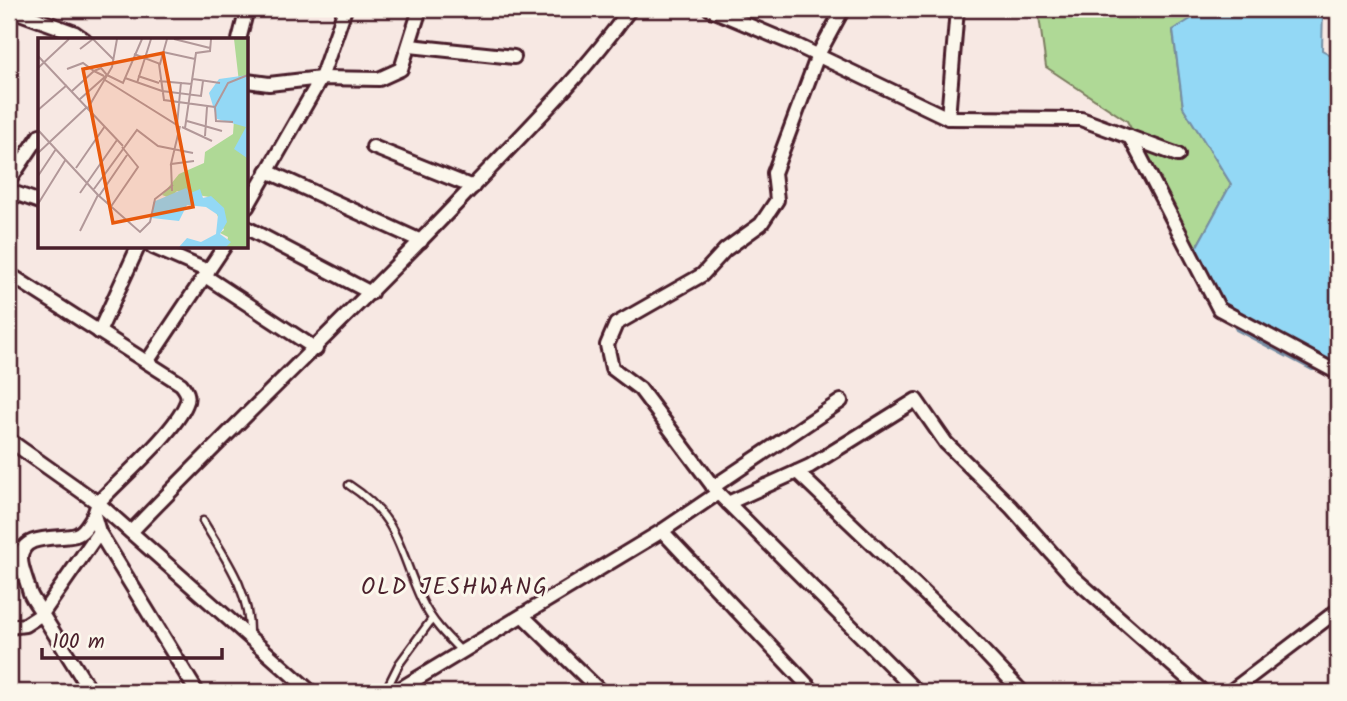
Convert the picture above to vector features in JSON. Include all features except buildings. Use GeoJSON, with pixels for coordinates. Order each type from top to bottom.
{"type":"FeatureCollection","features":[{"type":"Feature","properties":{"kind":"street"},"geometry":{"type":"LineString","coordinates":[[9,9],[82,38]]}},
{"type":"Feature","properties":{"kind":"street"},"geometry":{"type":"LineString","coordinates":[[240,38],[247,9]]}},
{"type":"Feature","properties":{"kind":"street"},"geometry":{"type":"LineString","coordinates":[[248,205],[321,78],[345,9]]}},
{"type":"Feature","properties":{"kind":"street"},"geometry":{"type":"LineString","coordinates":[[248,81],[270,84],[321,78],[387,77],[401,69],[420,9]]}},
{"type":"Feature","properties":{"kind":"street"},"geometry":{"type":"LineString","coordinates":[[131,532],[238,421],[316,349],[473,187],[608,40],[630,9]]}},
{"type":"Feature","properties":{"kind":"street"},"geometry":{"type":"LineString","coordinates":[[710,9],[818,55],[948,118],[1081,119],[1178,155]]}},
{"type":"Feature","properties":{"kind":"street"},"geometry":{"type":"LineString","coordinates":[[843,9],[818,55],[774,173],[777,200],[761,224],[725,250],[702,275],[616,324],[607,345],[612,368],[640,389],[715,490],[917,692]]}},
{"type":"Feature","properties":{"kind":"street"},"geometry":{"type":"LineString","coordinates":[[948,118],[957,9]]}},
{"type":"Feature","properties":{"kind":"street"},"geometry":{"type":"LineString","coordinates":[[410,46],[514,57]]}},
{"type":"Feature","properties":{"kind":"street"},"geometry":{"type":"LineString","coordinates":[[1130,137],[1219,309],[1338,373]]}},
{"type":"Feature","properties":{"kind":"street"},"geometry":{"type":"LineString","coordinates":[[9,181],[38,138]]}},
{"type":"Feature","properties":{"kind":"street"},"geometry":{"type":"LineString","coordinates":[[373,147],[473,187]]}},
{"type":"Feature","properties":{"kind":"street"},"geometry":{"type":"LineString","coordinates":[[268,171],[421,241]]}},
{"type":"Feature","properties":{"kind":"street"},"geometry":{"type":"LineString","coordinates":[[9,191],[38,201]]}},
{"type":"Feature","properties":{"kind":"street"},"geometry":{"type":"LineString","coordinates":[[248,229],[371,293]]}},
{"type":"Feature","properties":{"kind":"street"},"geometry":{"type":"LineString","coordinates":[[99,332],[138,248]]}},
{"type":"Feature","properties":{"kind":"street"},"geometry":{"type":"LineString","coordinates":[[156,248],[206,274],[316,349]]}},
{"type":"Feature","properties":{"kind":"street"},"geometry":{"type":"LineString","coordinates":[[147,362],[223,248]]}},
{"type":"Feature","properties":{"kind":"street"},"geometry":{"type":"LineString","coordinates":[[9,274],[181,384],[187,393],[188,402],[171,425],[96,509],[84,530],[76,535],[36,540],[21,554],[28,589],[91,692]]}},
{"type":"Feature","properties":{"kind":"street"},"geometry":{"type":"LineString","coordinates":[[728,503],[797,472],[916,400],[946,443],[1011,507],[1073,577],[1202,692]]}},
{"type":"Feature","properties":{"kind":"street"},"geometry":{"type":"LineString","coordinates":[[395,692],[662,531],[841,401]]}},
{"type":"Feature","properties":{"kind":"street"},"geometry":{"type":"LineString","coordinates":[[9,440],[96,509],[131,532],[312,692]]}},
{"type":"Feature","properties":{"kind":"street"},"geometry":{"type":"LineString","coordinates":[[797,472],[966,633],[1022,692]]}},
{"type":"Feature","properties":{"kind":"street"},"geometry":{"type":"LineString","coordinates":[[96,509],[99,532],[197,692]]}},
{"type":"Feature","properties":{"kind":"street"},"geometry":{"type":"LineString","coordinates":[[662,531],[814,692]]}},
{"type":"Feature","properties":{"kind":"street"},"geometry":{"type":"LineString","coordinates":[[9,627],[25,625],[42,614],[99,532]]}},
{"type":"Feature","properties":{"kind":"street"},"geometry":{"type":"LineString","coordinates":[[1230,692],[1338,610]]}},
{"type":"Feature","properties":{"kind":"street"},"geometry":{"type":"LineString","coordinates":[[523,616],[601,692]]}},
{"type":"Feature","properties":{"kind":"lane"},"geometry":{"type":"LineString","coordinates":[[349,485],[380,508],[390,522],[432,620],[463,653]]}},
{"type":"Feature","properties":{"kind":"lane"},"geometry":{"type":"LineString","coordinates":[[203,521],[239,581],[248,605],[249,635]]}},
{"type":"Feature","properties":{"kind":"lane"},"geometry":{"type":"LineString","coordinates":[[385,692],[399,664],[432,620]]}},
{"type":"Feature","properties":{"kind":"green space"},"geometry":{"type":"Polygon","coordinates":[[[1038,9],[1207,9],[1173,31],[1183,107],[1231,184],[1196,248],[1127,121],[1046,67],[1038,9]]]}},
{"type":"Feature","properties":{"kind":"water"},"geometry":{"type":"Polygon","coordinates":[[[1207,9],[1323,9],[1322,50],[1338,59],[1338,370],[1312,370],[1236,330],[1196,248],[1231,184],[1183,107],[1173,30],[1207,9]]]}},
{"type":"Feature","properties":{"kind":"district","name":"OLD JESHWANG"},"geometry":{"type":"Point","coordinates":[455,586]}}]}
